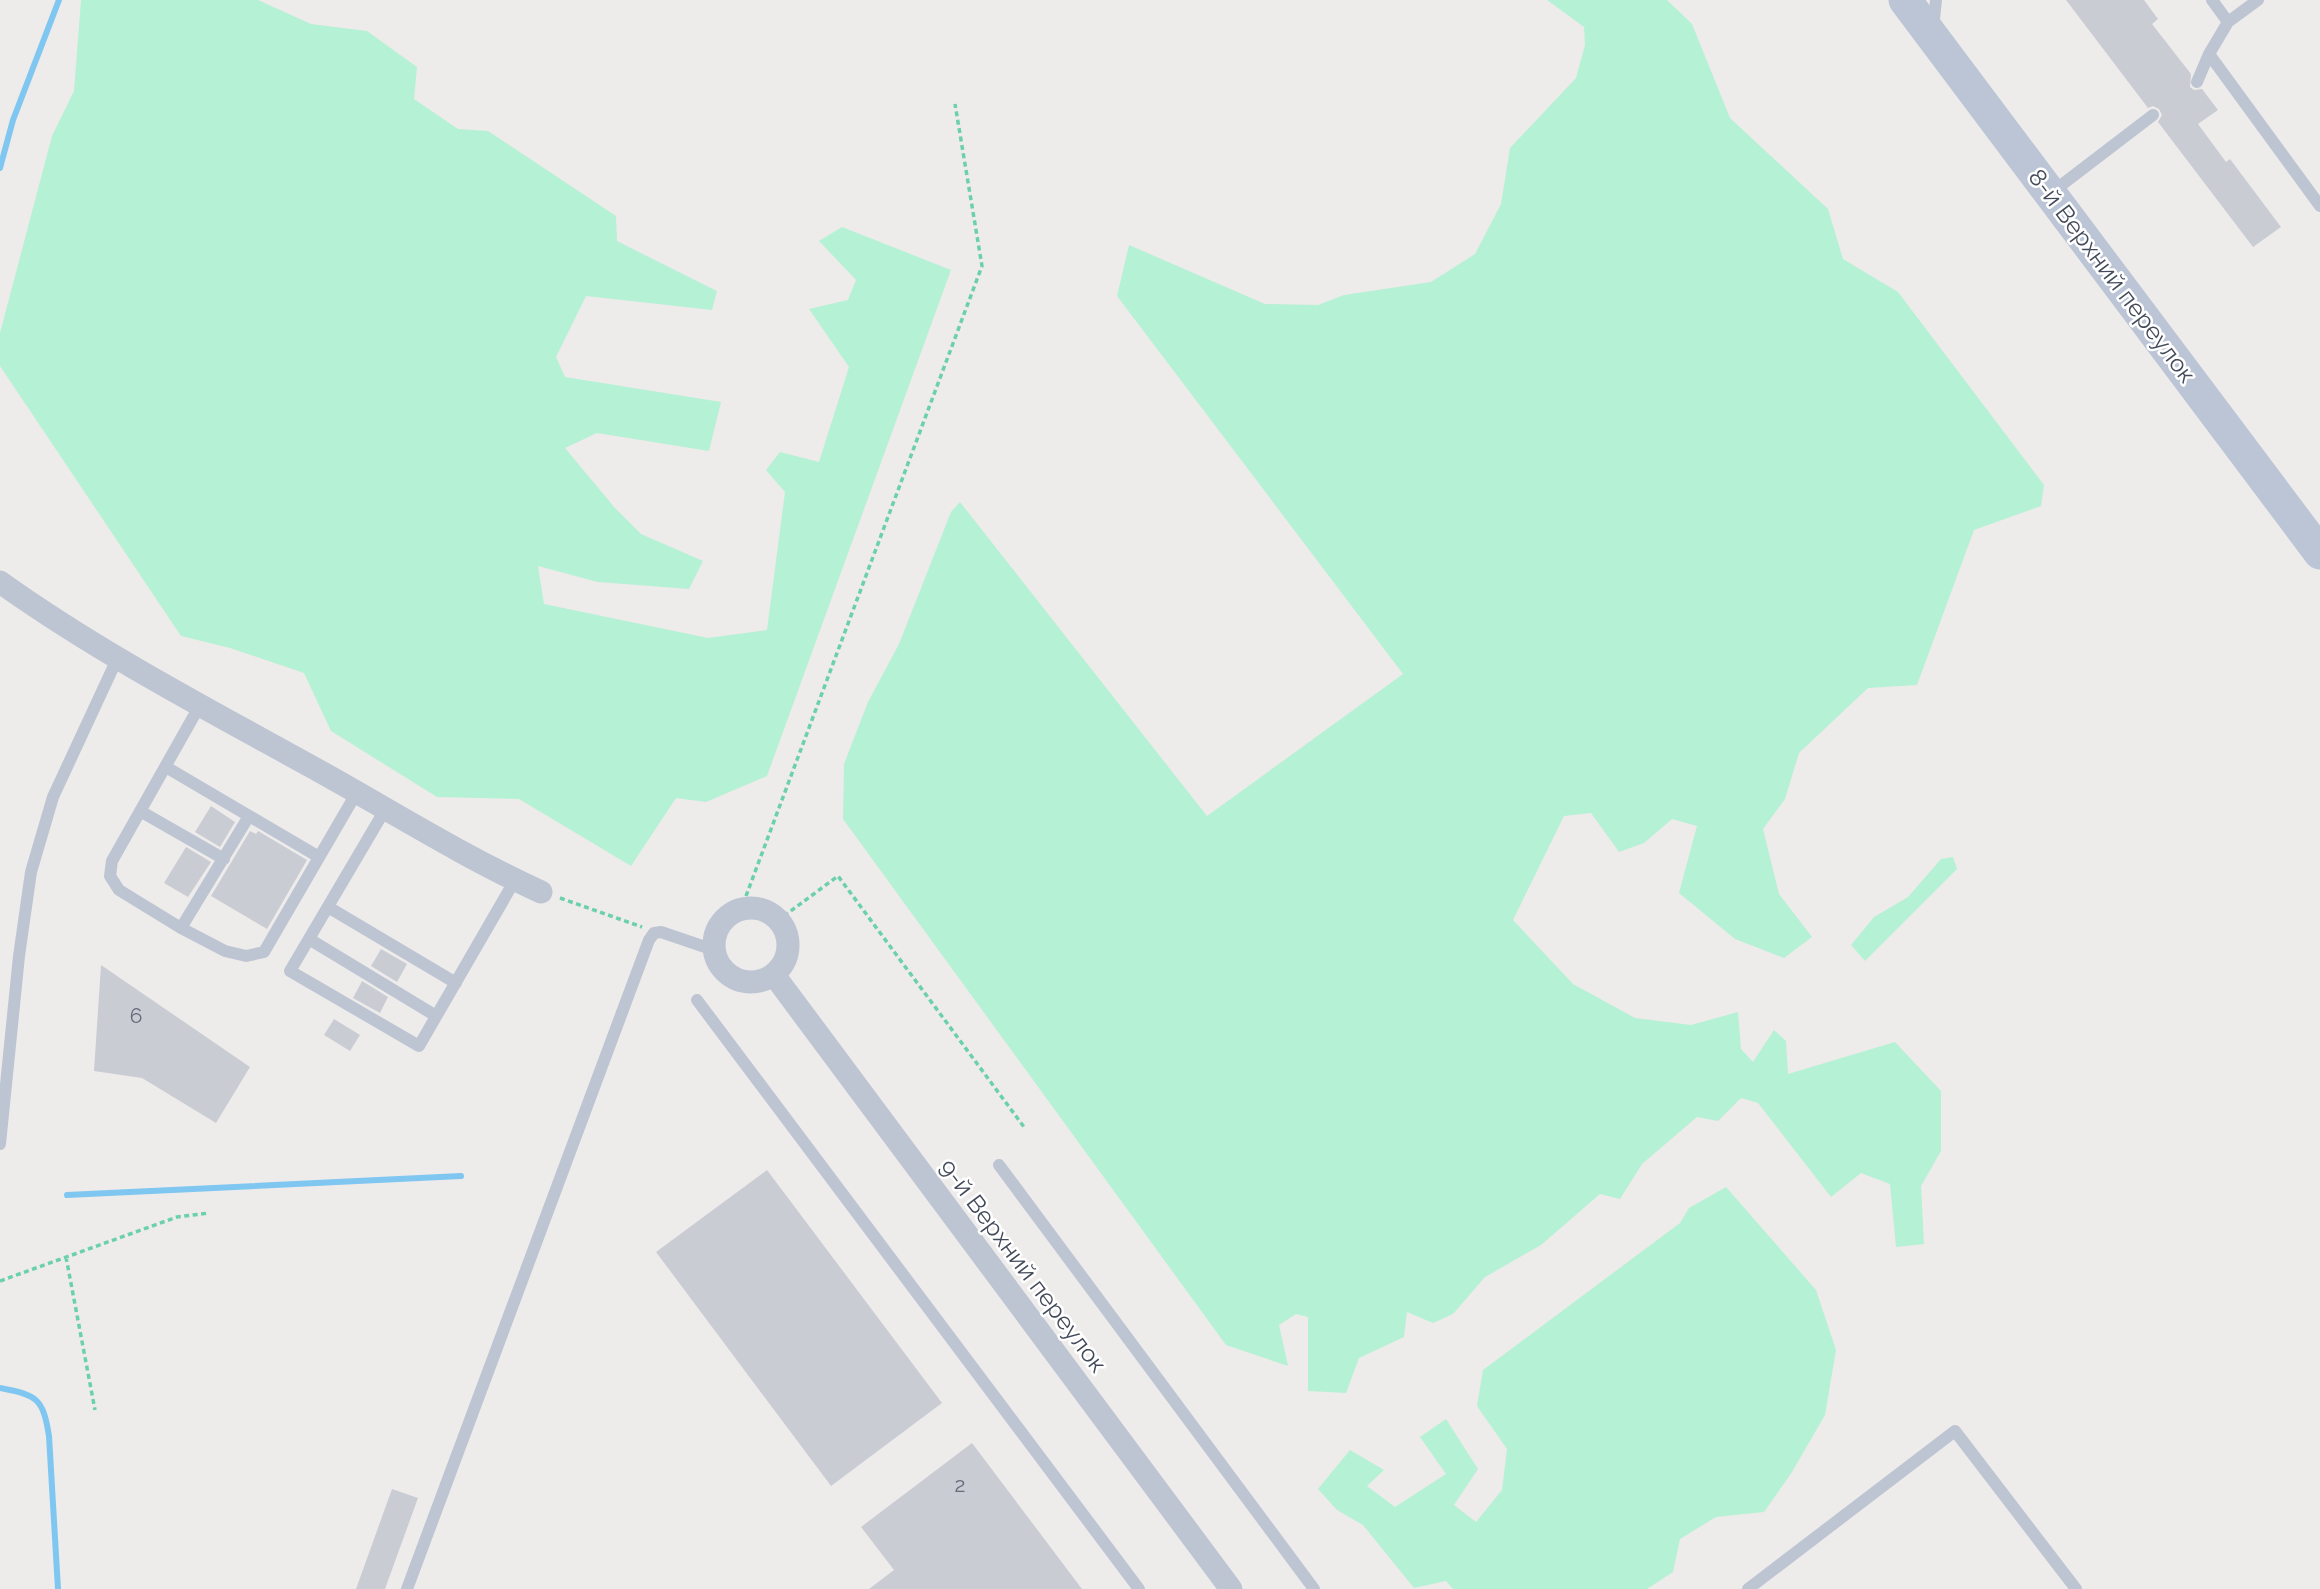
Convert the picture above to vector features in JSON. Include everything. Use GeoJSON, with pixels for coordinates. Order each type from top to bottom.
{"type":"FeatureCollection","features":[{"type":"Feature","properties":{"kind":"street","name":"8-й Верхний переулок"},"geometry":{"type":"LineString","coordinates":[[1905,0],[2320,553]]}},
{"type":"Feature","properties":{"kind":"street"},"geometry":{"type":"LineString","coordinates":[[0,582],[25,600],[200,705],[541,892]]}},
{"type":"Feature","properties":{"kind":"street"},"geometry":{"type":"LineString","coordinates":[[0,598],[25,600]]}},
{"type":"Feature","properties":{"kind":"street"},"geometry":{"type":"LineString","coordinates":[[750,908],[765,911],[778,920],[786,933],[788,949],[784,964],[774,975],[760,982],[744,982],[730,976],[719,965],[714,950],[715,934],[723,921],[735,912],[750,908]]}},
{"type":"Feature","properties":{"kind":"street","name":"9-й Верхний переулок"},"geometry":{"type":"LineString","coordinates":[[774,975],[1231,1589]]}},
{"type":"Feature","properties":{"kind":"lane"},"geometry":{"type":"LineString","coordinates":[[1932,36],[1936,0]]}},
{"type":"Feature","properties":{"kind":"lane"},"geometry":{"type":"LineString","coordinates":[[2212,0],[2228,22]]}},
{"type":"Feature","properties":{"kind":"lane"},"geometry":{"type":"LineString","coordinates":[[2197,82],[2209,54],[2228,22],[2258,0]]}},
{"type":"Feature","properties":{"kind":"lane"},"geometry":{"type":"LineString","coordinates":[[2209,54],[2320,206]]}},
{"type":"Feature","properties":{"kind":"lane"},"geometry":{"type":"LineString","coordinates":[[2050,193],[2152,115]]}},
{"type":"Feature","properties":{"kind":"lane"},"geometry":{"type":"LineString","coordinates":[[0,1144],[19,956],[31,872],[53,797],[118,657]]}},
{"type":"Feature","properties":{"kind":"lane"},"geometry":{"type":"LineString","coordinates":[[200,705],[112,861],[110,876],[119,890],[181,928],[225,951],[246,956],[264,952],[357,792]]}},
{"type":"Feature","properties":{"kind":"lane"},"geometry":{"type":"LineString","coordinates":[[166,767],[319,857]]}},
{"type":"Feature","properties":{"kind":"lane"},"geometry":{"type":"LineString","coordinates":[[386,808],[290,971],[419,1046],[515,880]]}},
{"type":"Feature","properties":{"kind":"lane"},"geometry":{"type":"LineString","coordinates":[[141,811],[224,859]]}},
{"type":"Feature","properties":{"kind":"lane"},"geometry":{"type":"LineString","coordinates":[[181,928],[249,816]]}},
{"type":"Feature","properties":{"kind":"lane"},"geometry":{"type":"LineString","coordinates":[[328,907],[456,983]]}},
{"type":"Feature","properties":{"kind":"lane"},"geometry":{"type":"LineString","coordinates":[[407,1589],[649,940],[654,933],[661,932],[714,950]]}},
{"type":"Feature","properties":{"kind":"lane"},"geometry":{"type":"LineString","coordinates":[[309,939],[436,1016]]}},
{"type":"Feature","properties":{"kind":"lane"},"geometry":{"type":"LineString","coordinates":[[697,1000],[1139,1589]]}},
{"type":"Feature","properties":{"kind":"lane"},"geometry":{"type":"LineString","coordinates":[[999,1165],[1314,1589]]}},
{"type":"Feature","properties":{"kind":"lane"},"geometry":{"type":"LineString","coordinates":[[1748,1589],[1955,1431],[2076,1589]]}},
{"type":"Feature","properties":{"kind":"path"},"geometry":{"type":"LineString","coordinates":[[746,897],[982,266],[955,104]]}},
{"type":"Feature","properties":{"kind":"path"},"geometry":{"type":"LineString","coordinates":[[784,916],[838,876],[1024,1127]]}},
{"type":"Feature","properties":{"kind":"path"},"geometry":{"type":"LineString","coordinates":[[541,892],[654,933]]}},
{"type":"Feature","properties":{"kind":"path"},"geometry":{"type":"LineString","coordinates":[[0,1281],[177,1217],[209,1213]]}},
{"type":"Feature","properties":{"kind":"path"},"geometry":{"type":"LineString","coordinates":[[66,1257],[95,1410]]}},
{"type":"Feature","properties":{"kind":"green space"},"geometry":{"type":"Polygon","coordinates":[[[81,0],[258,0],[311,24],[367,31],[417,67],[414,99],[458,129],[488,131],[616,216],[617,241],[717,291],[712,310],[586,296],[556,357],[565,377],[721,402],[709,451],[597,433],[565,448],[615,508],[641,534],[703,561],[689,589],[598,582],[538,566],[544,604],[708,638],[767,630],[785,492],[766,470],[780,452],[819,462],[849,367],[809,309],[848,300],[856,280],[819,241],[842,227],[951,270],[767,776],[706,802],[676,798],[631,866],[519,799],[437,797],[331,731],[304,673],[230,648],[181,636],[0,366],[0,333],[52,136],[74,91],[81,0]]]}},
{"type":"Feature","properties":{"kind":"green space"},"geometry":{"type":"Polygon","coordinates":[[[1547,0],[1667,0],[1692,24],[1730,118],[1828,209],[1843,259],[1898,292],[2044,485],[2041,506],[1974,530],[1917,685],[1868,688],[1799,753],[1785,799],[1763,829],[1779,894],[1812,937],[1784,958],[1735,939],[1679,893],[1697,826],[1672,819],[1644,843],[1619,852],[1591,813],[1564,816],[1513,920],[1573,984],[1635,1018],[1691,1025],[1738,1012],[1741,1049],[1753,1062],[1774,1030],[1786,1041],[1788,1074],[1895,1042],[1941,1091],[1941,1151],[1921,1186],[1924,1244],[1896,1247],[1890,1184],[1861,1173],[1831,1197],[1758,1103],[1741,1098],[1718,1121],[1697,1117],[1642,1164],[1620,1199],[1600,1194],[1541,1245],[1485,1277],[1453,1314],[1433,1323],[1407,1312],[1404,1337],[1359,1358],[1346,1393],[1308,1391],[1308,1317],[1296,1314],[1279,1325],[1288,1366],[1226,1345],[843,819],[844,764],[868,702],[899,644],[951,512],[960,502],[1207,816],[1403,674],[1117,296],[1129,245],[1265,304],[1318,305],[1344,295],[1431,282],[1475,254],[1501,204],[1510,148],[1576,78],[1585,45],[1584,27],[1547,0]]]}},
{"type":"Feature","properties":{"kind":"green space"},"geometry":{"type":"Polygon","coordinates":[[[1953,857],[1957,869],[1865,961],[1851,945],[1874,917],[1908,897],[1941,859],[1953,857]]]}},
{"type":"Feature","properties":{"kind":"green space"},"geometry":{"type":"Polygon","coordinates":[[[1726,1187],[1816,1290],[1836,1350],[1825,1415],[1792,1472],[1764,1512],[1716,1517],[1680,1539],[1673,1572],[1647,1589],[1453,1589],[1446,1581],[1414,1588],[1363,1525],[1337,1510],[1318,1489],[1350,1450],[1384,1470],[1367,1486],[1395,1507],[1446,1474],[1420,1437],[1446,1419],[1478,1469],[1454,1505],[1476,1522],[1502,1490],[1507,1449],[1477,1406],[1483,1370],[1680,1223],[1689,1208],[1726,1187]]]}},
{"type":"Feature","properties":{"kind":"building"},"geometry":{"type":"Polygon","coordinates":[[[2066,0],[2144,0],[2158,19],[2152,24],[2191,74],[2190,87],[2194,90],[2202,89],[2218,110],[2198,124],[2226,162],[2230,159],[2281,227],[2253,247],[2158,122],[2162,115],[2159,109],[2153,106],[2148,108],[2066,0]]]}},
{"type":"Feature","properties":{"kind":"building"},"geometry":{"type":"Polygon","coordinates":[[[211,806],[235,822],[220,847],[195,832],[211,806]]]}},
{"type":"Feature","properties":{"kind":"building"},"geometry":{"type":"Polygon","coordinates":[[[250,831],[256,834],[258,831],[307,860],[267,929],[211,896],[250,831]]]}},
{"type":"Feature","properties":{"kind":"building"},"geometry":{"type":"Polygon","coordinates":[[[186,847],[211,862],[188,897],[164,883],[186,847]]]}},
{"type":"Feature","properties":{"kind":"building"},"geometry":{"type":"Polygon","coordinates":[[[381,949],[407,964],[397,982],[371,966],[381,949]]]}},
{"type":"Feature","properties":{"kind":"building"},"geometry":{"type":"Polygon","coordinates":[[[101,965],[250,1067],[216,1123],[142,1078],[94,1071],[101,965]]]}},
{"type":"Feature","properties":{"kind":"building"},"geometry":{"type":"Polygon","coordinates":[[[362,981],[388,997],[380,1013],[353,998],[362,981]]]}},
{"type":"Feature","properties":{"kind":"building"},"geometry":{"type":"Polygon","coordinates":[[[334,1019],[360,1035],[350,1051],[324,1035],[334,1019]]]}},
{"type":"Feature","properties":{"kind":"building"},"geometry":{"type":"Polygon","coordinates":[[[767,1170],[942,1403],[831,1486],[656,1252],[767,1170]]]}},
{"type":"Feature","properties":{"kind":"building"},"geometry":{"type":"Polygon","coordinates":[[[972,1443],[1082,1589],[869,1589],[894,1570],[861,1527],[972,1443]]]}},
{"type":"Feature","properties":{"kind":"building"},"geometry":{"type":"Polygon","coordinates":[[[392,1489],[418,1498],[385,1589],[356,1589],[392,1489]]]}},
{"type":"Feature","properties":{"kind":"waterway"},"geometry":{"type":"LineString","coordinates":[[0,168],[13,120],[59,0]]}},
{"type":"Feature","properties":{"kind":"waterway"},"geometry":{"type":"LineString","coordinates":[[67,1195],[461,1176]]}},
{"type":"Feature","properties":{"kind":"waterway"},"geometry":{"type":"LineString","coordinates":[[0,1388],[30,1396],[41,1406],[44,1413],[49,1436],[58,1589]]}}]}
